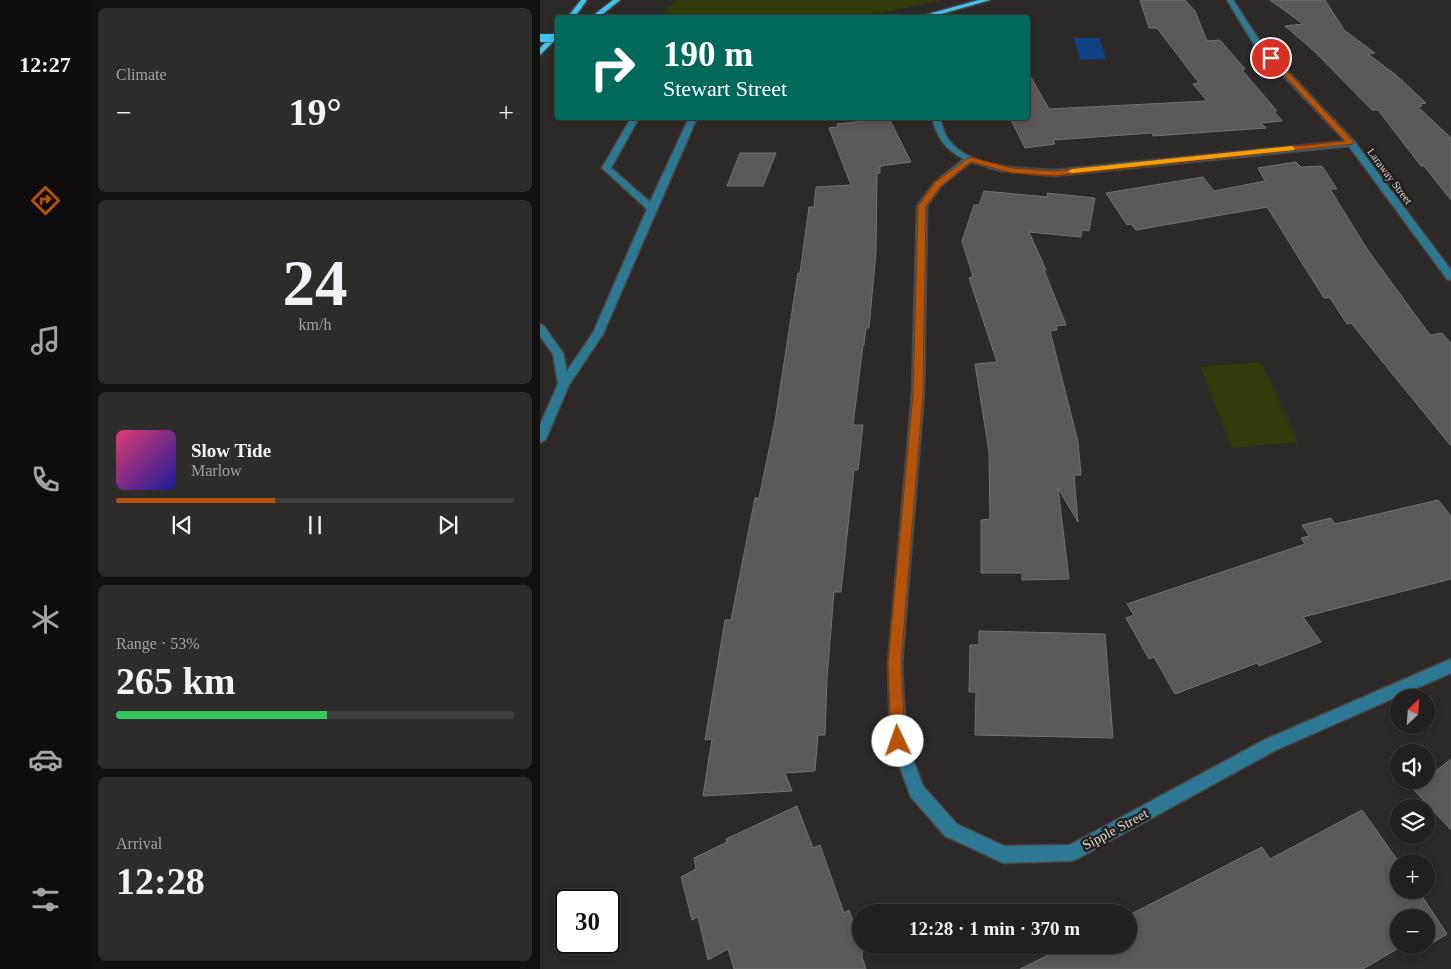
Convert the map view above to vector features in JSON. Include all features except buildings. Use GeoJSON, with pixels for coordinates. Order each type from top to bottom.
{"type":"FeatureCollection","features":[{"type":"Feature","properties":{"kind":"main road"},"geometry":{"type":"LineString","coordinates":[[576,11],[578,0]]}},
{"type":"Feature","properties":{"kind":"main road"},"geometry":{"type":"LineString","coordinates":[[573,15],[584,0]]}},
{"type":"Feature","properties":{"kind":"main road"},"geometry":{"type":"LineString","coordinates":[[597,15],[617,0]]}},
{"type":"Feature","properties":{"kind":"main road"},"geometry":{"type":"LineString","coordinates":[[929,15],[987,0]]}},
{"type":"Feature","properties":{"kind":"main road"},"geometry":{"type":"LineString","coordinates":[[540,55],[555,36]]}},
{"type":"Feature","properties":{"kind":"main road"},"geometry":{"type":"LineString","coordinates":[[540,38],[555,38]]}},
{"type":"Feature","properties":{"kind":"main road"},"geometry":{"type":"LineString","coordinates":[[540,55],[555,46]]}},
{"type":"Feature","properties":{"kind":"street","name":"Laraway Street"},"geometry":{"type":"LineString","coordinates":[[1230,0],[1258,44],[1351,142],[1451,277]]}},
{"type":"Feature","properties":{"kind":"street"},"geometry":{"type":"LineString","coordinates":[[634,120],[606,168],[652,208]]}},
{"type":"Feature","properties":{"kind":"street"},"geometry":{"type":"LineString","coordinates":[[540,440],[564,384],[598,334],[691,120]]}},
{"type":"Feature","properties":{"kind":"street"},"geometry":{"type":"LineString","coordinates":[[936,120],[945,144],[970,160],[1012,170],[1054,173],[1351,142]]}},
{"type":"Feature","properties":{"kind":"street","name":"Sipple Street"},"geometry":{"type":"LineString","coordinates":[[970,160],[938,184],[922,206],[918,394],[895,663],[898,741],[918,791],[951,830],[1003,855],[1071,853],[1270,745],[1451,666]]}},
{"type":"Feature","properties":{"kind":"street"},"geometry":{"type":"LineString","coordinates":[[540,328],[558,353],[564,384]]}},
{"type":"Feature","properties":{"kind":"green space"},"geometry":{"type":"Polygon","coordinates":[[[677,0],[942,0],[871,15],[661,15],[677,0]]]}},
{"type":"Feature","properties":{"kind":"green space"},"geometry":{"type":"Polygon","coordinates":[[[1261,362],[1298,442],[1232,448],[1200,367],[1261,362]]]}},
{"type":"Feature","properties":{"kind":"water"},"geometry":{"type":"Polygon","coordinates":[[[1074,38],[1099,38],[1106,59],[1080,60],[1074,38]]]}},
{"type":"Feature","properties":{"kind":"slow traffic"},"geometry":{"type":"LineString","coordinates":[[1072,171],[1292,148]]}},
{"type":"Feature","properties":{"kind":"route"},"geometry":{"type":"LineString","coordinates":[[898,741],[895,663],[918,394],[922,206],[938,184],[970,160],[1012,170],[1054,173],[1351,142],[1271,58]]}}]}
